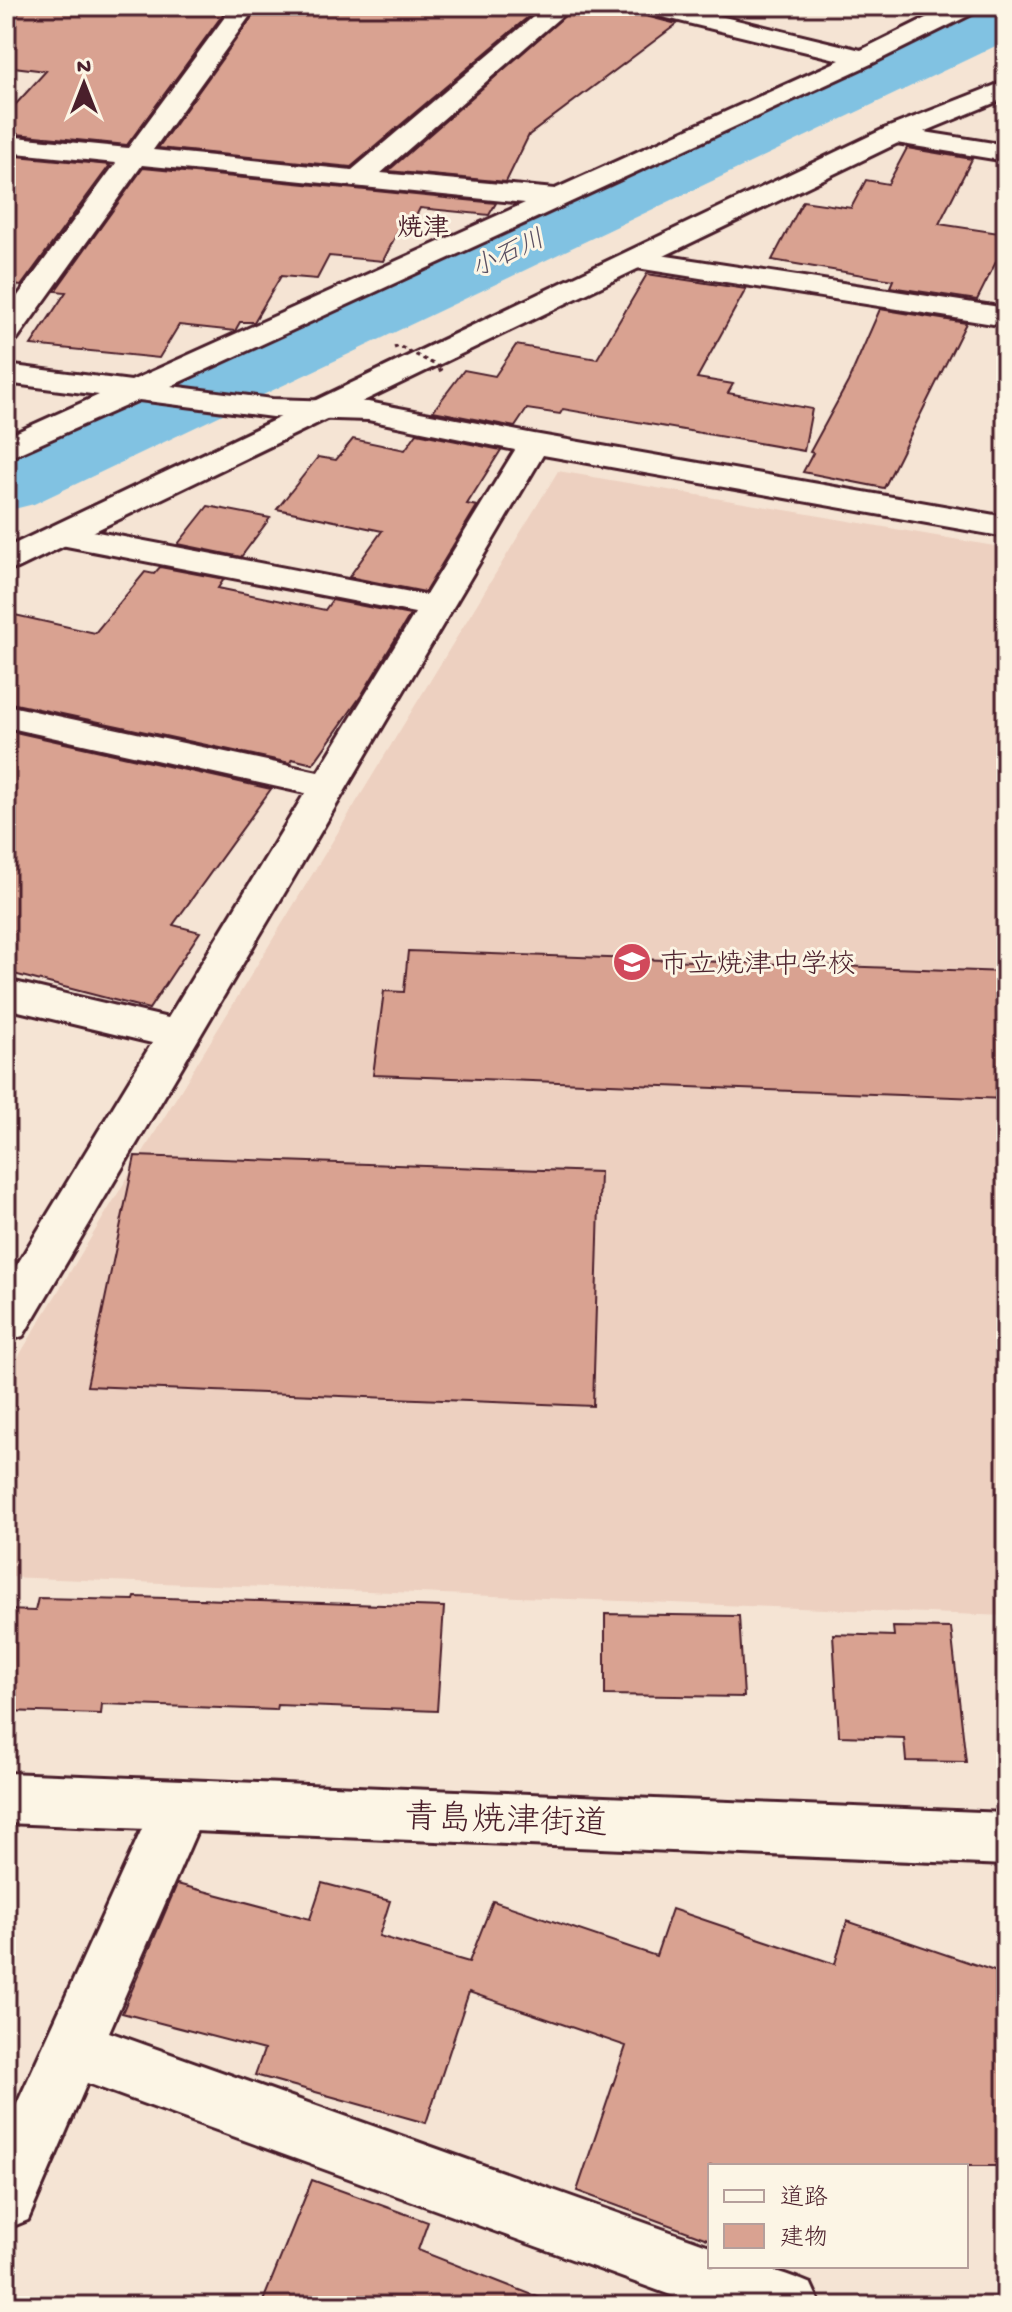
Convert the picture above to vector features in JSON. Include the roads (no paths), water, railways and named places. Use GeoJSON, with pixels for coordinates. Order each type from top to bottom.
{"type":"FeatureCollection","features":[{"type":"Feature","properties":{"kind":"street"},"geometry":{"type":"LineString","coordinates":[[6,333],[245,6]]}},
{"type":"Feature","properties":{"kind":"street"},"geometry":{"type":"LineString","coordinates":[[357,179],[561,6]]}},
{"type":"Feature","properties":{"kind":"street"},"geometry":{"type":"LineString","coordinates":[[647,6],[864,58]]}},
{"type":"Feature","properties":{"kind":"street"},"geometry":{"type":"LineString","coordinates":[[6,449],[141,391],[864,58],[969,6]]}},
{"type":"Feature","properties":{"kind":"street"},"geometry":{"type":"LineString","coordinates":[[6,561],[893,135],[1006,89]]}},
{"type":"Feature","properties":{"kind":"street"},"geometry":{"type":"LineString","coordinates":[[893,135],[1006,153]]}},
{"type":"Feature","properties":{"kind":"street"},"geometry":{"type":"LineString","coordinates":[[6,144],[559,198]]}},
{"type":"Feature","properties":{"kind":"street"},"geometry":{"type":"LineString","coordinates":[[634,260],[1006,317]]}},
{"type":"Feature","properties":{"kind":"street"},"geometry":{"type":"LineString","coordinates":[[6,374],[251,405],[368,411],[534,444],[1006,527]]}},
{"type":"Feature","properties":{"kind":"street"},"geometry":{"type":"LineString","coordinates":[[6,1323],[534,444]]}},
{"type":"Feature","properties":{"kind":"street"},"geometry":{"type":"LineString","coordinates":[[61,535],[436,607]]}},
{"type":"Feature","properties":{"kind":"street"},"geometry":{"type":"LineString","coordinates":[[6,716],[328,786]]}},
{"type":"Feature","properties":{"kind":"street"},"geometry":{"type":"LineString","coordinates":[[6,994],[179,1035]]}},
{"type":"Feature","properties":{"kind":"street","name":"青島焼津街道"},"geometry":{"type":"LineString","coordinates":[[6,1798],[1006,1839]]}},
{"type":"Feature","properties":{"kind":"street"},"geometry":{"type":"LineString","coordinates":[[6,2198],[180,1805]]}},
{"type":"Feature","properties":{"kind":"street"},"geometry":{"type":"LineString","coordinates":[[74,2049],[789,2306]]}},
{"type":"Feature","properties":{"kind":"waterway","name":"小石川"},"geometry":{"type":"LineString","coordinates":[[6,487],[989,26],[1006,13]]}},
{"type":"Feature","properties":{"kind":"place","name":"市立焼津中学校"},"geometry":{"type":"Point","coordinates":[632,962]}},
{"type":"Feature","properties":{"kind":"district","name":"焼津"},"geometry":{"type":"Point","coordinates":[423,226]}}]}
